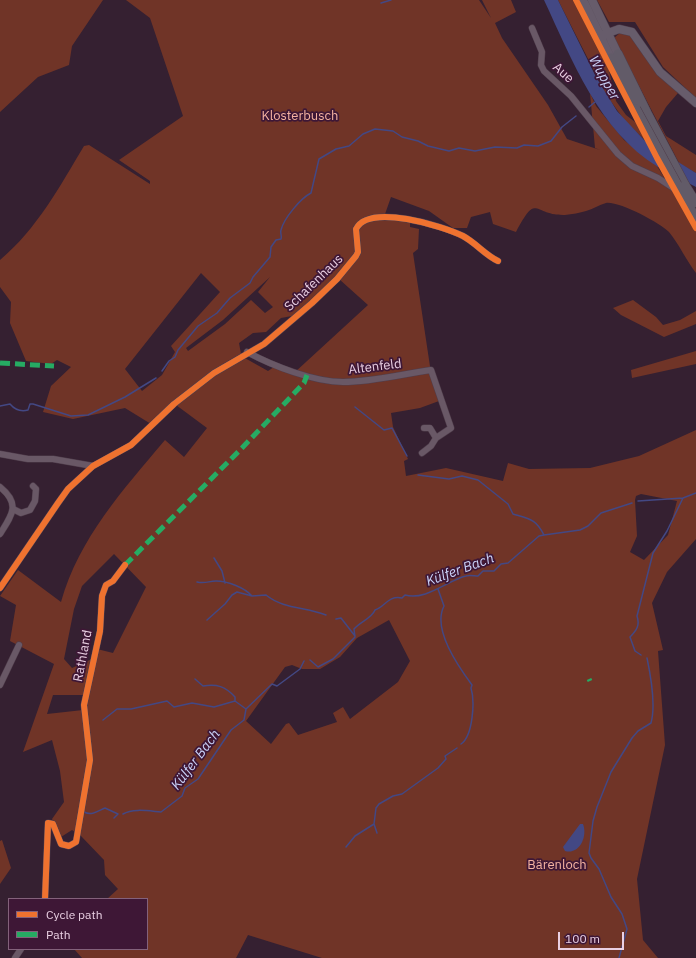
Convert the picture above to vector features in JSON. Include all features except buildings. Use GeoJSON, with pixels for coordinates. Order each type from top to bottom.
{"type":"FeatureCollection","features":[{"type":"Feature","properties":{"kind":"highway"},"geometry":{"type":"LineString","coordinates":[[615,56],[636,109],[695,208]]}},
{"type":"Feature","properties":{"kind":"highway"},"geometry":{"type":"LineString","coordinates":[[615,56],[647,113],[695,208]]}},
{"type":"Feature","properties":{"kind":"main road"},"geometry":{"type":"LineString","coordinates":[[583,0],[604,34],[615,56]]}},
{"type":"Feature","properties":{"kind":"main road"},"geometry":{"type":"LineString","coordinates":[[592,0],[604,34]]}},
{"type":"Feature","properties":{"kind":"main road"},"geometry":{"type":"LineString","coordinates":[[604,34],[622,28],[632,32],[660,72],[696,103]]}},
{"type":"Feature","properties":{"kind":"street","name":"Aue"},"geometry":{"type":"LineString","coordinates":[[532,28],[542,51],[541,65],[548,76],[562,86],[626,162],[658,178],[695,208]]}},
{"type":"Feature","properties":{"kind":"street","name":"Schafenhaus"},"geometry":{"type":"LineString","coordinates":[[0,588],[68,489],[93,466],[131,445],[188,392],[232,361],[264,344],[308,307],[351,263],[358,252],[356,229],[364,220],[375,217],[397,218],[428,223],[464,236],[487,255],[498,261]]}},
{"type":"Feature","properties":{"kind":"street","name":"Altenfeld"},"geometry":{"type":"LineString","coordinates":[[247,352],[263,361],[307,375],[341,382],[366,380],[431,370],[451,428],[436,438],[431,446],[422,453]]}},
{"type":"Feature","properties":{"kind":"street"},"geometry":{"type":"LineString","coordinates":[[424,428],[430,428],[436,438]]}},
{"type":"Feature","properties":{"kind":"street"},"geometry":{"type":"LineString","coordinates":[[0,454],[28,459],[53,460],[93,466]]}},
{"type":"Feature","properties":{"kind":"street"},"geometry":{"type":"LineString","coordinates":[[13,510],[25,513],[30,510],[37,496],[36,489],[32,486]]}},
{"type":"Feature","properties":{"kind":"street"},"geometry":{"type":"LineString","coordinates":[[0,487],[11,499],[13,510],[0,534]]}},
{"type":"Feature","properties":{"kind":"street","name":"Rathland"},"geometry":{"type":"LineString","coordinates":[[45,898],[47,825],[50,822],[53,824],[61,844],[69,846],[76,842],[90,760],[84,704],[100,631],[102,596],[106,585],[113,581],[125,565]]}},
{"type":"Feature","properties":{"kind":"street"},"geometry":{"type":"LineString","coordinates":[[0,685],[19,645]]}},
{"type":"Feature","properties":{"kind":"green space"},"geometry":{"type":"Polygon","coordinates":[[[0,0],[103,0],[72,46],[69,65],[38,77],[0,112],[0,0]]]}},
{"type":"Feature","properties":{"kind":"green space","name":"Klosterbusch"},"geometry":{"type":"Polygon","coordinates":[[[126,0],[479,0],[491,18],[482,0],[511,0],[516,12],[495,23],[502,38],[548,105],[567,139],[600,150],[595,148],[590,93],[596,106],[624,140],[657,166],[682,206],[696,230],[696,273],[669,232],[639,213],[612,203],[606,203],[584,212],[565,215],[554,214],[536,208],[532,209],[528,212],[516,232],[493,224],[490,212],[471,217],[467,228],[453,228],[429,211],[391,197],[384,217],[370,215],[359,222],[357,251],[329,284],[306,306],[292,316],[281,318],[266,332],[253,333],[239,343],[241,354],[216,368],[193,385],[151,424],[125,408],[73,419],[43,412],[51,386],[71,367],[57,360],[51,364],[26,361],[10,323],[11,302],[0,287],[0,260],[37,221],[84,146],[89,145],[150,184],[150,181],[119,160],[183,116],[150,18],[126,0]],[[201,273],[125,369],[142,391],[162,375],[175,352],[171,346],[220,292],[201,273]],[[270,277],[223,320],[186,348],[188,351],[225,324],[251,300],[265,313],[273,307],[258,292],[270,277]]]}},
{"type":"Feature","properties":{"kind":"green space"},"geometry":{"type":"Polygon","coordinates":[[[558,0],[575,0],[607,62],[616,101],[626,115],[639,125],[649,144],[625,121],[607,96],[558,0]]]}},
{"type":"Feature","properties":{"kind":"green space"},"geometry":{"type":"Polygon","coordinates":[[[597,0],[696,0],[696,98],[663,67],[635,22],[609,22],[597,0]]]}},
{"type":"Feature","properties":{"kind":"green space"},"geometry":{"type":"Polygon","coordinates":[[[621,32],[631,34],[652,67],[678,93],[666,107],[658,121],[666,136],[696,155],[696,173],[679,163],[614,38],[621,32]]]}},
{"type":"Feature","properties":{"kind":"green space","name":"Bärenloch"},"geometry":{"type":"Polygon","coordinates":[[[378,219],[410,222],[410,227],[419,229],[418,249],[413,253],[431,373],[439,401],[420,408],[391,413],[393,427],[408,459],[404,461],[406,476],[446,468],[503,481],[508,463],[529,469],[590,468],[639,456],[696,430],[696,539],[667,572],[652,603],[663,650],[658,651],[665,745],[637,879],[643,940],[658,958],[322,958],[248,935],[236,958],[82,958],[75,950],[148,950],[148,898],[108,898],[118,889],[105,875],[104,860],[81,836],[72,830],[61,837],[52,819],[64,802],[60,771],[52,740],[23,752],[54,664],[10,641],[16,605],[0,596],[18,570],[61,602],[79,557],[91,536],[118,496],[149,459],[165,440],[184,457],[207,428],[176,405],[199,386],[243,357],[268,371],[274,367],[294,373],[368,305],[339,279],[358,257],[359,225],[378,219]],[[641,494],[636,496],[637,536],[630,552],[644,560],[668,535],[677,501],[641,494]],[[114,554],[82,586],[74,609],[64,659],[72,668],[92,659],[85,695],[53,695],[47,714],[83,710],[97,649],[113,653],[146,587],[114,554]],[[389,620],[357,638],[340,657],[320,669],[302,669],[292,665],[285,667],[246,721],[271,744],[286,724],[289,723],[298,735],[337,722],[333,713],[343,707],[350,719],[398,682],[410,661],[389,620]]]}},
{"type":"Feature","properties":{"kind":"green space"},"geometry":{"type":"Polygon","coordinates":[[[633,300],[656,317],[663,325],[680,320],[696,311],[696,324],[664,337],[621,315],[613,308],[633,300]]]}},
{"type":"Feature","properties":{"kind":"green space"},"geometry":{"type":"Polygon","coordinates":[[[696,351],[696,364],[632,378],[631,370],[696,351]]]}},
{"type":"Feature","properties":{"kind":"green space"},"geometry":{"type":"Polygon","coordinates":[[[2,840],[11,868],[0,884],[0,841],[2,840]]]}},
{"type":"Feature","properties":{"kind":"water"},"geometry":{"type":"Polygon","coordinates":[[[544,0],[558,0],[596,77],[617,111],[646,142],[696,173],[696,187],[658,167],[637,152],[619,134],[603,114],[589,92],[565,46],[544,0]]]}},
{"type":"Feature","properties":{"kind":"water"},"geometry":{"type":"Polygon","coordinates":[[[580,824],[583,824],[584,829],[581,844],[578,848],[570,852],[565,851],[563,847],[580,824]]]}},
{"type":"Feature","properties":{"kind":"waterway"},"geometry":{"type":"LineString","coordinates":[[381,3],[391,0]]}},
{"type":"Feature","properties":{"kind":"waterway"},"geometry":{"type":"LineString","coordinates":[[589,107],[595,102]]}},
{"type":"Feature","properties":{"kind":"waterway"},"geometry":{"type":"LineString","coordinates":[[162,371],[169,361],[175,357],[178,350],[198,326],[217,313],[230,298],[250,283],[253,277],[270,257],[271,247],[276,240],[281,239],[281,230],[289,214],[311,193],[319,159],[336,149],[349,146],[363,134],[375,129],[393,131],[402,137],[418,141],[428,146],[449,151],[459,148],[475,151],[495,147],[517,148],[524,145],[538,146],[551,141],[562,127],[576,116]]}},
{"type":"Feature","properties":{"kind":"waterway"},"geometry":{"type":"LineString","coordinates":[[0,406],[10,404],[14,408],[23,411],[28,410],[30,404],[33,404],[71,416],[88,415],[125,397],[156,378]]}},
{"type":"Feature","properties":{"kind":"waterway"},"geometry":{"type":"LineString","coordinates":[[355,407],[384,430],[392,428],[407,456]]}},
{"type":"Feature","properties":{"kind":"waterway"},"geometry":{"type":"LineString","coordinates":[[418,475],[449,479],[462,476],[478,480],[508,504],[513,514],[532,520],[544,535],[580,530],[588,526],[601,513],[632,503]]}},
{"type":"Feature","properties":{"kind":"waterway"},"geometry":{"type":"LineString","coordinates":[[641,655],[635,651],[630,637],[638,625],[637,616],[653,553],[667,531],[683,498],[696,493]]}},
{"type":"Feature","properties":{"kind":"waterway"},"geometry":{"type":"LineString","coordinates":[[638,501],[683,498]]}},
{"type":"Feature","properties":{"kind":"waterway","name":"Külfer Bach"},"geometry":{"type":"LineString","coordinates":[[310,660],[318,667],[333,659],[355,637],[354,629],[375,610],[393,598],[402,598],[405,595],[413,596],[429,593],[459,578],[478,576],[483,571],[494,571],[501,564],[508,563],[539,536],[544,535]]}},
{"type":"Feature","properties":{"kind":"waterway"},"geometry":{"type":"LineString","coordinates":[[214,558],[222,571],[225,583]]}},
{"type":"Feature","properties":{"kind":"waterway"},"geometry":{"type":"LineString","coordinates":[[197,582],[226,582],[241,588],[252,596],[266,595],[280,603],[326,615]]}},
{"type":"Feature","properties":{"kind":"waterway"},"geometry":{"type":"LineString","coordinates":[[438,589],[444,606],[441,615],[441,625],[444,636],[454,658],[472,685],[472,718],[468,734],[461,744]]}},
{"type":"Feature","properties":{"kind":"waterway"},"geometry":{"type":"LineString","coordinates":[[207,620],[225,604],[232,595],[237,592],[252,596]]}},
{"type":"Feature","properties":{"kind":"waterway"},"geometry":{"type":"LineString","coordinates":[[336,619],[341,618],[355,636]]}},
{"type":"Feature","properties":{"kind":"waterway"},"geometry":{"type":"LineString","coordinates":[[619,958],[627,929],[622,914],[611,897],[599,869],[589,853],[593,821],[611,772],[632,738],[638,731],[651,723],[653,700],[647,658]]}},
{"type":"Feature","properties":{"kind":"waterway","name":"Külfer Bach"},"geometry":{"type":"LineString","coordinates":[[123,814],[136,810],[161,812],[182,796],[185,788],[198,779],[231,730],[244,720],[246,709],[272,684],[277,686],[300,669],[304,661]]}},
{"type":"Feature","properties":{"kind":"waterway"},"geometry":{"type":"LineString","coordinates":[[195,679],[203,686],[212,685],[228,690],[235,697],[235,701]]}},
{"type":"Feature","properties":{"kind":"waterway"},"geometry":{"type":"LineString","coordinates":[[103,720],[117,709],[131,709],[167,701],[174,707],[192,703],[214,707],[235,701],[246,709]]}},
{"type":"Feature","properties":{"kind":"waterway"},"geometry":{"type":"LineString","coordinates":[[346,847],[355,836],[374,824],[376,808],[379,804],[393,796],[402,794],[438,768],[446,759],[445,756],[457,748]]}},
{"type":"Feature","properties":{"kind":"waterway","name":"Külfer Bach"},"geometry":{"type":"LineString","coordinates":[[84,812],[92,813],[105,808],[118,814],[114,818]]}},
{"type":"Feature","properties":{"kind":"waterway"},"geometry":{"type":"LineString","coordinates":[[374,824],[377,833]]}},
{"type":"Feature","properties":{"kind":"marked path"},"geometry":{"type":"LineString","coordinates":[[0,363],[54,366]]}},
{"type":"Feature","properties":{"kind":"marked path"},"geometry":{"type":"LineString","coordinates":[[125,565],[242,448],[304,383],[307,375]]}},
{"type":"Feature","properties":{"kind":"cycle path"},"geometry":{"type":"LineString","coordinates":[[576,0],[657,158],[696,228]]}},
{"type":"Feature","properties":{"kind":"cycle path"},"geometry":{"type":"LineString","coordinates":[[0,588],[68,489],[93,466],[131,445],[174,404],[214,373],[264,344],[312,303],[337,279],[358,252],[356,229],[364,221],[375,218],[390,217],[407,219],[440,227],[463,236],[498,261]]}},
{"type":"Feature","properties":{"kind":"cycle path"},"geometry":{"type":"LineString","coordinates":[[45,898],[48,823],[53,824],[61,844],[69,846],[76,842],[90,760],[84,705],[100,631],[102,596],[106,585],[113,581],[125,565]]}},
{"type":"Feature","properties":{"kind":"water label","name":"Wupper"},"geometry":{"type":"Point","coordinates":[604,78]}}]}
